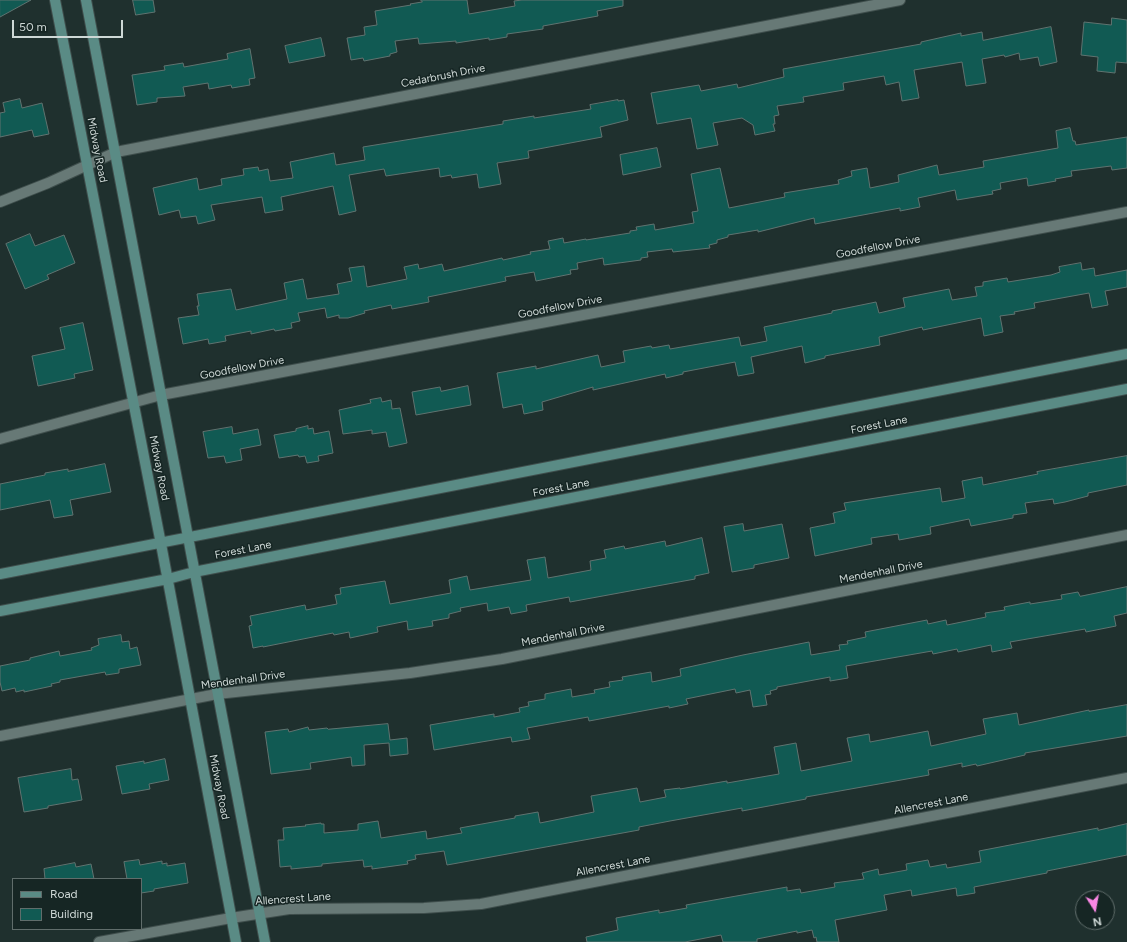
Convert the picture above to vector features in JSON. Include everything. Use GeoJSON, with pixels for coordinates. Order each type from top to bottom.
{"type":"FeatureCollection","features":[{"type":"Feature","properties":{"kind":"main road","name":"Midway Road"},"geometry":{"type":"LineString","coordinates":[[55,0],[168,579],[236,942]]}},
{"type":"Feature","properties":{"kind":"main road","name":"Midway Road"},"geometry":{"type":"LineString","coordinates":[[86,0],[265,942]]}},
{"type":"Feature","properties":{"kind":"main road","name":"Forest Lane"},"geometry":{"type":"LineString","coordinates":[[0,574],[161,544],[1127,354]]}},
{"type":"Feature","properties":{"kind":"main road","name":"Forest Lane"},"geometry":{"type":"LineString","coordinates":[[0,611],[1127,389]]}},
{"type":"Feature","properties":{"kind":"street","name":"Cedarbrush Drive"},"geometry":{"type":"LineString","coordinates":[[0,202],[48,183],[116,152],[900,0]]}},
{"type":"Feature","properties":{"kind":"street","name":"Goodfellow Drive"},"geometry":{"type":"LineString","coordinates":[[0,439],[161,395],[1127,212]]}},
{"type":"Feature","properties":{"kind":"street","name":"Mendenhall Drive"},"geometry":{"type":"LineString","coordinates":[[0,736],[217,694],[410,673],[502,659],[1127,535]]}},
{"type":"Feature","properties":{"kind":"street","name":"Allencrest Lane"},"geometry":{"type":"LineString","coordinates":[[99,942],[289,909],[424,908],[481,904],[1127,778]]}},
{"type":"Feature","properties":{"kind":"building"},"geometry":{"type":"Polygon","coordinates":[[[0,0],[31,0],[0,17],[0,0]]]}},
{"type":"Feature","properties":{"kind":"building"},"geometry":{"type":"Polygon","coordinates":[[[133,0],[153,0],[155,12],[136,15],[133,0]]]}},
{"type":"Feature","properties":{"kind":"building"},"geometry":{"type":"Polygon","coordinates":[[[421,0],[467,0],[469,14],[515,6],[514,1],[522,0],[623,0],[623,6],[597,11],[598,16],[543,26],[543,29],[507,34],[507,37],[489,40],[489,38],[456,43],[456,41],[419,44],[418,38],[395,41],[397,52],[390,54],[390,56],[364,61],[363,58],[351,60],[347,38],[365,35],[364,27],[377,25],[375,11],[411,5],[410,4],[422,2],[421,0]]]}},
{"type":"Feature","properties":{"kind":"building"},"geometry":{"type":"Polygon","coordinates":[[[1112,18],[1127,20],[1127,63],[1116,62],[1115,73],[1097,71],[1098,57],[1081,55],[1084,22],[1111,25],[1112,18]]]}},
{"type":"Feature","properties":{"kind":"building"},"geometry":{"type":"Polygon","coordinates":[[[1051,27],[1057,62],[1040,66],[1038,57],[1020,60],[1019,53],[1005,57],[1004,55],[982,59],[986,83],[966,86],[962,62],[914,70],[919,98],[902,101],[899,82],[886,85],[884,76],[843,83],[844,90],[803,97],[804,102],[777,106],[779,115],[774,116],[775,124],[773,124],[775,131],[755,135],[753,125],[742,118],[713,123],[718,145],[697,149],[691,118],[657,124],[651,93],[699,85],[701,91],[737,84],[738,88],[784,77],[783,69],[921,44],[921,42],[961,33],[961,36],[982,32],[983,40],[1051,27]]]}},
{"type":"Feature","properties":{"kind":"building"},"geometry":{"type":"Polygon","coordinates":[[[321,38],[325,56],[289,63],[285,46],[321,38]]]}},
{"type":"Feature","properties":{"kind":"building"},"geometry":{"type":"Polygon","coordinates":[[[250,49],[255,78],[249,79],[250,85],[232,88],[231,85],[209,89],[208,83],[183,87],[185,96],[157,98],[157,102],[137,105],[132,75],[165,70],[164,66],[183,63],[184,67],[228,59],[227,54],[250,49]]]}},
{"type":"Feature","properties":{"kind":"building"},"geometry":{"type":"Polygon","coordinates":[[[20,99],[22,108],[42,103],[49,134],[34,137],[32,130],[0,137],[0,113],[5,112],[3,103],[20,99]]]}},
{"type":"Feature","properties":{"kind":"building"},"geometry":{"type":"Polygon","coordinates":[[[624,100],[628,120],[600,127],[602,137],[528,151],[529,158],[497,163],[501,184],[479,188],[477,174],[452,178],[451,175],[440,177],[439,168],[386,176],[384,169],[349,175],[356,211],[339,215],[333,186],[281,197],[283,210],[265,213],[262,197],[211,205],[215,220],[198,224],[196,216],[181,218],[179,210],[159,215],[153,188],[197,178],[199,190],[222,185],[221,179],[244,175],[243,169],[258,167],[259,171],[268,169],[270,181],[293,178],[290,162],[334,153],[336,165],[365,160],[363,147],[503,124],[503,121],[534,116],[534,118],[591,109],[590,105],[624,100]]]}},
{"type":"Feature","properties":{"kind":"building"},"geometry":{"type":"Polygon","coordinates":[[[1070,128],[1073,141],[1075,141],[1076,145],[1127,137],[1127,168],[1112,170],[1111,166],[1071,171],[1072,176],[1055,179],[1056,181],[1028,186],[1027,178],[1000,183],[1001,189],[992,191],[993,194],[957,200],[955,190],[918,198],[920,207],[900,211],[900,208],[815,224],[814,218],[758,232],[758,230],[728,235],[728,237],[717,240],[717,243],[709,245],[710,248],[673,252],[672,249],[647,252],[648,257],[641,258],[641,260],[604,265],[603,258],[577,263],[578,269],[570,270],[571,274],[536,281],[534,272],[505,277],[506,281],[428,297],[429,302],[392,309],[391,305],[364,311],[365,313],[348,318],[339,318],[339,315],[327,318],[325,308],[298,313],[300,321],[291,323],[292,328],[275,331],[274,329],[251,334],[251,331],[225,336],[226,341],[209,344],[208,339],[183,344],[178,318],[199,315],[197,294],[231,289],[236,310],[287,299],[284,283],[303,279],[307,299],[339,294],[337,284],[352,281],[349,268],[364,266],[367,287],[407,279],[404,267],[418,264],[419,269],[442,264],[444,271],[502,258],[503,260],[531,254],[530,252],[550,249],[548,241],[563,238],[564,243],[630,233],[630,231],[637,230],[636,227],[654,224],[655,230],[694,223],[692,212],[698,211],[691,174],[720,168],[729,208],[785,197],[784,193],[839,184],[838,180],[852,176],[851,171],[867,168],[870,188],[899,182],[898,175],[937,165],[939,175],[984,167],[983,161],[1058,148],[1056,131],[1070,128]]]}},
{"type":"Feature","properties":{"kind":"building"},"geometry":{"type":"Polygon","coordinates":[[[657,148],[661,167],[623,175],[620,155],[657,148]]]}},
{"type":"Feature","properties":{"kind":"building"},"geometry":{"type":"Polygon","coordinates":[[[30,234],[35,246],[64,235],[75,263],[47,275],[49,279],[25,289],[6,244],[30,234]]]}},
{"type":"Feature","properties":{"kind":"building"},"geometry":{"type":"Polygon","coordinates":[[[1081,263],[1082,270],[1094,268],[1095,276],[1127,270],[1127,287],[1105,291],[1108,305],[1092,308],[1089,293],[1034,303],[1035,308],[1014,312],[1015,314],[1000,316],[1003,332],[984,336],[981,318],[923,330],[922,327],[879,337],[880,345],[825,356],[825,358],[805,363],[802,346],[751,357],[754,373],[738,376],[735,362],[683,372],[683,374],[666,378],[665,374],[593,390],[593,387],[542,402],[543,410],[524,414],[522,404],[503,408],[497,373],[536,366],[536,369],[598,355],[601,367],[625,362],[623,351],[651,346],[652,348],[669,345],[670,349],[739,337],[741,346],[767,341],[764,327],[876,302],[879,313],[905,307],[903,298],[949,289],[952,300],[977,296],[975,287],[983,286],[983,282],[1007,278],[1008,282],[1051,275],[1060,272],[1059,267],[1081,263]]]}},
{"type":"Feature","properties":{"kind":"building"},"geometry":{"type":"Polygon","coordinates":[[[83,323],[93,370],[74,374],[75,378],[38,386],[32,356],[65,349],[60,328],[83,323]]]}},
{"type":"Feature","properties":{"kind":"building"},"geometry":{"type":"Polygon","coordinates":[[[468,386],[471,405],[416,415],[412,392],[440,387],[441,391],[468,386]]]}},
{"type":"Feature","properties":{"kind":"building"},"geometry":{"type":"Polygon","coordinates":[[[381,398],[382,402],[391,400],[392,409],[400,408],[407,443],[389,447],[386,432],[372,434],[372,430],[343,434],[339,410],[371,403],[370,400],[381,398]]]}},
{"type":"Feature","properties":{"kind":"building"},"geometry":{"type":"Polygon","coordinates":[[[308,426],[308,429],[313,428],[314,434],[329,431],[333,453],[318,456],[319,461],[307,463],[305,456],[299,457],[298,455],[279,458],[274,435],[296,431],[296,429],[308,426]]]}},
{"type":"Feature","properties":{"kind":"building"},"geometry":{"type":"Polygon","coordinates":[[[232,427],[233,434],[258,429],[261,445],[240,449],[242,460],[226,463],[224,456],[208,458],[203,432],[232,427]]]}},
{"type":"Feature","properties":{"kind":"building"},"geometry":{"type":"Polygon","coordinates":[[[1127,456],[1127,485],[1088,493],[1088,496],[1054,504],[1053,499],[1025,503],[1027,513],[1013,515],[1013,518],[971,526],[969,519],[930,527],[931,534],[899,540],[898,534],[871,538],[872,544],[815,556],[810,528],[835,523],[833,513],[846,510],[844,503],[940,488],[942,502],[965,498],[962,481],[982,477],[983,485],[1038,474],[1037,472],[1127,456]]]}},
{"type":"Feature","properties":{"kind":"building"},"geometry":{"type":"Polygon","coordinates":[[[105,464],[111,492],[70,500],[73,515],[54,518],[50,500],[0,510],[0,484],[45,475],[45,473],[68,469],[68,471],[105,464]]]}},
{"type":"Feature","properties":{"kind":"building"},"geometry":{"type":"Polygon","coordinates":[[[743,524],[744,531],[782,524],[789,558],[754,565],[754,568],[732,572],[724,527],[743,524]]]}},
{"type":"Feature","properties":{"kind":"building"},"geometry":{"type":"Polygon","coordinates":[[[702,538],[709,573],[695,576],[695,579],[570,602],[569,597],[526,605],[527,611],[511,614],[509,607],[488,611],[487,603],[460,608],[461,611],[449,614],[449,618],[432,621],[433,626],[408,630],[407,621],[377,627],[378,632],[350,638],[349,632],[334,635],[333,633],[253,648],[249,626],[252,625],[250,616],[305,605],[306,610],[337,604],[335,595],[341,594],[340,588],[385,581],[390,604],[451,593],[449,580],[467,576],[470,590],[531,580],[527,560],[545,557],[548,578],[591,570],[590,561],[606,558],[604,550],[624,546],[625,549],[665,541],[666,546],[702,538]]]}},
{"type":"Feature","properties":{"kind":"building"},"geometry":{"type":"Polygon","coordinates":[[[1127,587],[1127,613],[1114,616],[1116,626],[1086,632],[1085,629],[1010,642],[1012,648],[992,652],[991,645],[958,652],[957,649],[933,654],[932,651],[846,666],[848,678],[830,681],[830,677],[777,687],[777,689],[770,691],[771,694],[765,695],[767,705],[753,707],[750,690],[736,693],[735,689],[686,699],[688,704],[669,708],[669,706],[589,721],[588,717],[527,728],[530,739],[512,742],[511,737],[434,750],[430,725],[494,714],[494,717],[520,712],[519,708],[529,706],[528,702],[545,699],[545,694],[571,689],[572,697],[595,693],[594,690],[610,687],[609,682],[623,680],[622,677],[651,672],[652,682],[681,676],[680,669],[809,642],[811,655],[840,650],[839,645],[848,644],[847,641],[866,637],[865,632],[927,620],[928,624],[946,620],[947,625],[986,617],[985,613],[1005,610],[1004,607],[1030,602],[1030,604],[1062,599],[1061,595],[1078,592],[1080,596],[1127,587]]]}},
{"type":"Feature","properties":{"kind":"building"},"geometry":{"type":"Polygon","coordinates":[[[121,635],[122,642],[129,641],[130,649],[137,647],[141,665],[119,669],[119,673],[106,675],[105,672],[60,680],[60,682],[51,684],[52,686],[24,692],[24,690],[16,692],[15,688],[2,691],[0,682],[0,666],[30,660],[30,658],[59,651],[60,656],[92,650],[91,648],[99,645],[98,639],[121,635]]]}},
{"type":"Feature","properties":{"kind":"building"},"geometry":{"type":"Polygon","coordinates":[[[1127,705],[1127,736],[1025,753],[1025,755],[977,766],[976,764],[962,767],[962,763],[928,770],[929,775],[806,797],[806,799],[742,811],[742,808],[670,821],[639,827],[639,830],[447,865],[444,851],[415,855],[416,859],[407,861],[408,864],[372,869],[372,866],[364,867],[363,860],[291,869],[291,866],[280,867],[278,840],[284,840],[283,828],[321,823],[324,824],[324,833],[358,830],[358,824],[378,821],[381,838],[426,831],[427,839],[462,833],[460,828],[515,818],[515,816],[538,812],[540,823],[594,812],[591,796],[637,788],[640,802],[666,797],[664,790],[680,789],[727,781],[727,783],[779,774],[774,747],[796,743],[801,771],[852,761],[847,738],[869,734],[870,742],[928,731],[931,746],[986,734],[983,719],[1017,713],[1019,725],[1089,710],[1127,705]]]}},
{"type":"Feature","properties":{"kind":"building"},"geometry":{"type":"Polygon","coordinates":[[[388,724],[390,740],[407,738],[408,754],[390,756],[389,743],[364,745],[365,765],[352,766],[351,757],[310,763],[311,769],[271,774],[265,732],[288,729],[289,732],[308,727],[309,730],[388,724]]]}},
{"type":"Feature","properties":{"kind":"building"},"geometry":{"type":"Polygon","coordinates":[[[165,759],[169,780],[149,784],[150,789],[122,794],[116,766],[165,759]]]}},
{"type":"Feature","properties":{"kind":"building"},"geometry":{"type":"Polygon","coordinates":[[[71,769],[72,780],[78,779],[82,800],[24,812],[18,778],[71,769]]]}},
{"type":"Feature","properties":{"kind":"building"},"geometry":{"type":"Polygon","coordinates":[[[1127,824],[1127,855],[1047,871],[1047,873],[974,887],[975,893],[957,896],[956,888],[912,896],[911,890],[884,895],[887,910],[835,920],[839,942],[817,942],[816,937],[814,938],[812,930],[797,933],[797,931],[757,939],[757,942],[723,942],[721,935],[685,942],[587,942],[586,937],[618,930],[616,918],[659,910],[659,913],[687,908],[686,905],[787,887],[787,891],[800,889],[801,893],[835,887],[834,883],[864,879],[862,873],[878,869],[879,875],[907,870],[906,864],[928,860],[930,867],[946,864],[947,868],[981,862],[979,851],[1098,828],[1098,830],[1127,824]]]}},
{"type":"Feature","properties":{"kind":"building"},"geometry":{"type":"Polygon","coordinates":[[[139,860],[140,865],[162,861],[162,864],[167,863],[167,866],[185,863],[188,883],[154,889],[154,891],[142,893],[142,878],[127,878],[124,862],[139,860]]]}},
{"type":"Feature","properties":{"kind":"building"},"geometry":{"type":"Polygon","coordinates":[[[75,863],[76,867],[91,864],[94,878],[45,878],[44,869],[75,863]]]}}]}
